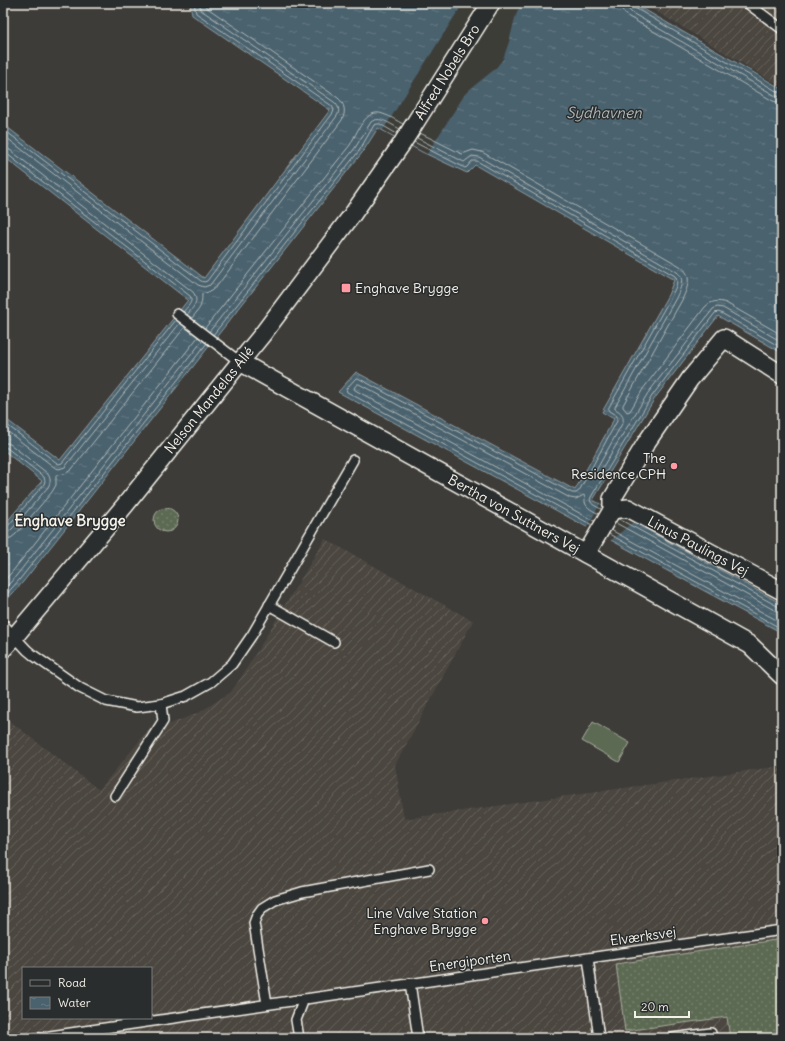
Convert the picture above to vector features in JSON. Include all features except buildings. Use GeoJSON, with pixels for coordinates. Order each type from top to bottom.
{"type":"FeatureCollection","features":[{"type":"Feature","properties":{"kind":"street","name":"Alfred Nobels Bro"},"geometry":{"type":"LineString","coordinates":[[403,141],[491,3]]}},
{"type":"Feature","properties":{"kind":"street","name":"Nelson Mandelas Allé"},"geometry":{"type":"LineString","coordinates":[[3,649],[126,504],[262,335],[352,215],[403,141]]}},
{"type":"Feature","properties":{"kind":"street"},"geometry":{"type":"LineString","coordinates":[[586,554],[612,510],[612,499],[658,426],[690,379],[724,338],[782,375]]}},
{"type":"Feature","properties":{"kind":"street","name":"Bertha von Suttners Vej"},"geometry":{"type":"LineString","coordinates":[[240,362],[750,646],[782,676]]}},
{"type":"Feature","properties":{"kind":"street","name":"Linus Paulings Vej"},"geometry":{"type":"LineString","coordinates":[[612,510],[628,508],[782,591]]}},
{"type":"Feature","properties":{"kind":"lane"},"geometry":{"type":"LineString","coordinates":[[747,3],[782,30]]}},
{"type":"Feature","properties":{"kind":"lane"},"geometry":{"type":"LineString","coordinates":[[177,314],[240,362]]}},
{"type":"Feature","properties":{"kind":"lane"},"geometry":{"type":"LineString","coordinates":[[3,624],[27,650],[80,688],[106,701],[137,707],[161,704],[186,696],[211,682],[232,664],[252,635],[353,460]]}},
{"type":"Feature","properties":{"kind":"lane"},"geometry":{"type":"LineString","coordinates":[[269,605],[334,642]]}},
{"type":"Feature","properties":{"kind":"lane"},"geometry":{"type":"LineString","coordinates":[[115,796],[163,721],[161,704]]}},
{"type":"Feature","properties":{"kind":"lane"},"geometry":{"type":"LineString","coordinates":[[267,1004],[254,923],[262,908],[275,900],[302,892],[429,869]]}},
{"type":"Feature","properties":{"kind":"lane","name":"Elværksvej"},"geometry":{"type":"LineString","coordinates":[[588,958],[782,930]]}},
{"type":"Feature","properties":{"kind":"lane"},"geometry":{"type":"LineString","coordinates":[[588,958],[599,1038]]}},
{"type":"Feature","properties":{"kind":"lane","name":"Energiporten"},"geometry":{"type":"LineString","coordinates":[[36,1038],[588,958]]}},
{"type":"Feature","properties":{"kind":"lane"},"geometry":{"type":"LineString","coordinates":[[410,983],[418,1038]]}},
{"type":"Feature","properties":{"kind":"lane"},"geometry":{"type":"LineString","coordinates":[[299,1038],[296,1020],[304,999]]}},
{"type":"Feature","properties":{"kind":"lane"},"geometry":{"type":"LineString","coordinates":[[672,1038],[711,1033],[711,1038]]}},
{"type":"Feature","properties":{"kind":"shaded area"},"geometry":{"type":"Polygon","coordinates":[[[642,3],[782,3],[782,87],[642,3]]]}},
{"type":"Feature","properties":{"kind":"shaded area"},"geometry":{"type":"Polygon","coordinates":[[[325,539],[473,621],[395,765],[404,819],[782,766],[782,1038],[3,1038],[3,716],[99,790],[151,727],[170,724],[200,712],[231,692],[325,539]]]}},
{"type":"Feature","properties":{"kind":"green space"},"geometry":{"type":"Polygon","coordinates":[[[166,508],[175,511],[178,520],[175,529],[166,532],[157,529],[154,520],[157,511],[166,508]]]}},
{"type":"Feature","properties":{"kind":"green space"},"geometry":{"type":"Polygon","coordinates":[[[593,722],[630,743],[619,762],[582,741],[593,722]]]}},
{"type":"Feature","properties":{"kind":"green space"},"geometry":{"type":"Polygon","coordinates":[[[782,939],[782,1038],[730,1038],[727,1017],[625,1031],[616,964],[782,939]]]}},
{"type":"Feature","properties":{"kind":"water","name":"Sydhavnen"},"geometry":{"type":"Polygon","coordinates":[[[190,3],[633,3],[782,89],[782,353],[718,316],[655,398],[593,500],[782,604],[782,633],[338,392],[356,372],[575,490],[614,419],[602,412],[668,295],[674,280],[475,165],[467,173],[422,152],[378,128],[362,153],[23,582],[3,604],[3,526],[42,481],[3,450],[3,417],[60,460],[188,300],[3,156],[3,124],[204,278],[330,110],[192,15],[190,3]]]}},
{"type":"Feature","properties":{"kind":"pier"},"geometry":{"type":"Polygon","coordinates":[[[463,3],[523,3],[515,18],[503,59],[495,69],[465,94],[427,154],[383,130],[463,3]]]}},
{"type":"Feature","properties":{"kind":"pier"},"geometry":{"type":"Polygon","coordinates":[[[600,504],[633,522],[609,542],[586,529],[600,504]]]}},
{"type":"Feature","properties":{"kind":"place","name":"Enghave Brygge"},"geometry":{"type":"Point","coordinates":[346,288]}},
{"type":"Feature","properties":{"kind":"place","name":"The Residence CPH"},"geometry":{"type":"Point","coordinates":[674,466]}},
{"type":"Feature","properties":{"kind":"place","name":"Line Valve Station Enghave Brygge"},"geometry":{"type":"Point","coordinates":[485,921]}},
{"type":"Feature","properties":{"kind":"district","name":"Enghave Brygge"},"geometry":{"type":"Point","coordinates":[70,521]}}]}
